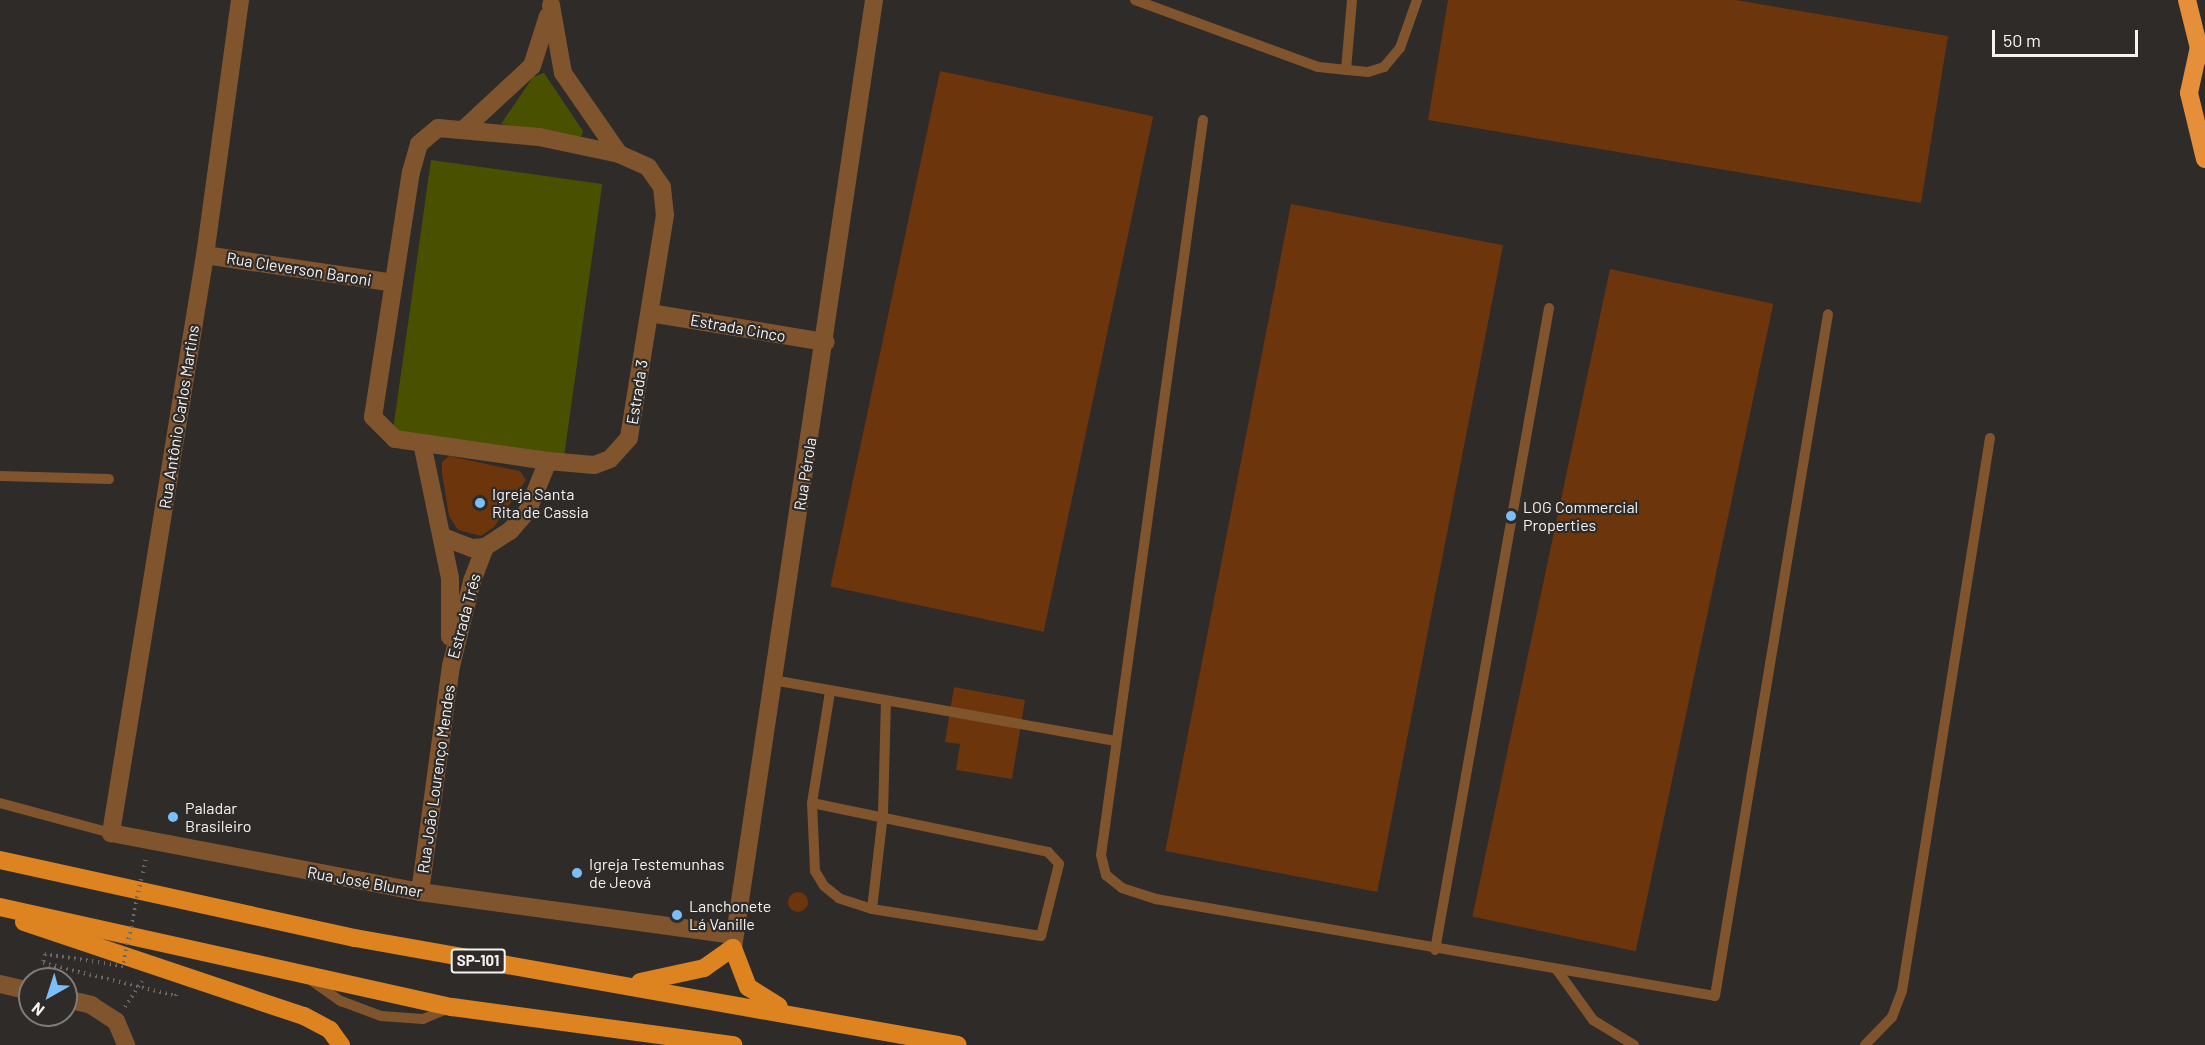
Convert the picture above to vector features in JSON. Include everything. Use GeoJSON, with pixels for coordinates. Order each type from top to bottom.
{"type":"FeatureCollection","features":[{"type":"Feature","properties":{"kind":"highway"},"geometry":{"type":"LineString","coordinates":[[2187,0],[2205,70]]}},
{"type":"Feature","properties":{"kind":"highway"},"geometry":{"type":"LineString","coordinates":[[2199,46],[2189,93],[2205,159]]}},
{"type":"Feature","properties":{"kind":"highway","name":"SP-101"},"geometry":{"type":"LineString","coordinates":[[0,860],[355,938],[632,984],[958,1045]]}},
{"type":"Feature","properties":{"kind":"highway"},"geometry":{"type":"LineString","coordinates":[[0,907],[452,1006],[733,1045]]}},
{"type":"Feature","properties":{"kind":"highway"},"geometry":{"type":"LineString","coordinates":[[0,913],[304,1016],[330,1030],[341,1045]]}},
{"type":"Feature","properties":{"kind":"highway"},"geometry":{"type":"LineString","coordinates":[[632,984],[704,968],[734,942],[748,987],[806,1016]]}},
{"type":"Feature","properties":{"kind":"street","name":"Rua Antônio Carlos Martins"},"geometry":{"type":"LineString","coordinates":[[111,833],[205,255],[240,0]]}},
{"type":"Feature","properties":{"kind":"street","name":"Rua Pérola"},"geometry":{"type":"LineString","coordinates":[[734,942],[826,342],[874,0]]}},
{"type":"Feature","properties":{"kind":"street"},"geometry":{"type":"LineString","coordinates":[[465,128],[532,66],[552,2]]}},
{"type":"Feature","properties":{"kind":"street"},"geometry":{"type":"LineString","coordinates":[[552,2],[556,56],[563,73],[619,154]]}},
{"type":"Feature","properties":{"kind":"street"},"geometry":{"type":"LineString","coordinates":[[532,66],[547,65],[563,73]]}},
{"type":"Feature","properties":{"kind":"street","name":"Estrada 3"},"geometry":{"type":"LineString","coordinates":[[438,128],[465,128],[619,154],[648,167],[663,188],[664,215],[629,438],[621,451],[594,465],[395,439],[374,417],[394,283],[419,144],[438,128]]}},
{"type":"Feature","properties":{"kind":"street","name":"Rua Cleverson Baroni"},"geometry":{"type":"LineString","coordinates":[[205,255],[394,283]]}},
{"type":"Feature","properties":{"kind":"street","name":"Estrada Cinco"},"geometry":{"type":"LineString","coordinates":[[650,313],[826,342]]}},
{"type":"Feature","properties":{"kind":"street","name":"Estrada Três"},"geometry":{"type":"LineString","coordinates":[[422,443],[433,517],[443,537],[451,666]]}},
{"type":"Feature","properties":{"kind":"street"},"geometry":{"type":"LineString","coordinates":[[485,547],[520,523],[548,460]]}},
{"type":"Feature","properties":{"kind":"street","name":"Estrada Três"},"geometry":{"type":"LineString","coordinates":[[443,537],[472,548],[485,547],[451,666]]}},
{"type":"Feature","properties":{"kind":"street","name":"Rua João Lourenço Mendes"},"geometry":{"type":"LineString","coordinates":[[420,892],[451,666]]}},
{"type":"Feature","properties":{"kind":"street","name":"Rua José Blumer"},"geometry":{"type":"LineString","coordinates":[[111,833],[420,892],[734,942]]}},
{"type":"Feature","properties":{"kind":"street"},"geometry":{"type":"LineString","coordinates":[[0,984],[18,988]]}},
{"type":"Feature","properties":{"kind":"street"},"geometry":{"type":"LineString","coordinates":[[78,1002],[91,1005],[116,1021],[126,1045]]}},
{"type":"Feature","properties":{"kind":"lane"},"geometry":{"type":"LineString","coordinates":[[1135,0],[1318,67],[1368,72],[1384,67],[1400,48],[1417,0]]}},
{"type":"Feature","properties":{"kind":"lane"},"geometry":{"type":"LineString","coordinates":[[1346,70],[1352,0]]}},
{"type":"Feature","properties":{"kind":"lane"},"geometry":{"type":"LineString","coordinates":[[1203,120],[1101,855],[1106,875],[1122,888],[1435,950],[1715,996],[1828,314]]}},
{"type":"Feature","properties":{"kind":"lane"},"geometry":{"type":"LineString","coordinates":[[1435,950],[1549,308]]}},
{"type":"Feature","properties":{"kind":"lane"},"geometry":{"type":"LineString","coordinates":[[1865,1045],[1892,1017],[1902,991],[1990,438]]}},
{"type":"Feature","properties":{"kind":"lane"},"geometry":{"type":"LineString","coordinates":[[0,476],[108,479]]}},
{"type":"Feature","properties":{"kind":"lane"},"geometry":{"type":"LineString","coordinates":[[773,680],[886,702],[1116,741]]}},
{"type":"Feature","properties":{"kind":"lane"},"geometry":{"type":"LineString","coordinates":[[812,803],[883,814],[1048,852],[1059,864],[1045,928],[1032,938],[872,909],[839,898],[815,871],[812,803],[830,692]]}},
{"type":"Feature","properties":{"kind":"lane"},"geometry":{"type":"LineString","coordinates":[[872,909],[883,814],[886,702]]}},
{"type":"Feature","properties":{"kind":"lane","name":"Rua José Blumer"},"geometry":{"type":"LineString","coordinates":[[0,803],[111,833]]}},
{"type":"Feature","properties":{"kind":"lane"},"geometry":{"type":"LineString","coordinates":[[1557,970],[1593,1020],[1634,1045]]}},
{"type":"Feature","properties":{"kind":"path"},"geometry":{"type":"LineString","coordinates":[[146,856],[123,966],[45,954],[43,963],[176,996],[177,990]]}},
{"type":"Feature","properties":{"kind":"green space"},"geometry":{"type":"Polygon","coordinates":[[[544,73],[583,131],[581,137],[501,124],[533,77],[544,73]]]}},
{"type":"Feature","properties":{"kind":"green space"},"geometry":{"type":"Polygon","coordinates":[[[431,160],[602,184],[564,457],[393,433],[431,160]]]}},
{"type":"Feature","properties":{"kind":"building"},"geometry":{"type":"Polygon","coordinates":[[[1448,0],[1736,0],[1948,36],[1921,203],[1428,120],[1448,0]]]}},
{"type":"Feature","properties":{"kind":"building"},"geometry":{"type":"Polygon","coordinates":[[[940,71],[1153,116],[1044,632],[830,586],[940,71]]]}},
{"type":"Feature","properties":{"kind":"building"},"geometry":{"type":"Polygon","coordinates":[[[1291,204],[1503,245],[1377,892],[1165,851],[1291,204]]]}},
{"type":"Feature","properties":{"kind":"building"},"geometry":{"type":"Polygon","coordinates":[[[1610,269],[1773,304],[1636,951],[1472,917],[1610,269]]]}},
{"type":"Feature","properties":{"kind":"building","name":"Igreja Santa Rita de Cassia"},"geometry":{"type":"Polygon","coordinates":[[[449,456],[520,471],[526,480],[494,527],[481,536],[458,530],[449,516],[442,462],[449,456]]]}},
{"type":"Feature","properties":{"kind":"building"},"geometry":{"type":"Polygon","coordinates":[[[954,687],[1025,700],[1012,779],[956,770],[960,744],[945,742],[954,687]]]}},
{"type":"Feature","properties":{"kind":"building"},"geometry":{"type":"Polygon","coordinates":[[[798,892],[805,895],[808,902],[805,909],[798,912],[791,909],[788,902],[791,895],[798,892]]]}},
{"type":"Feature","properties":{"kind":"place","name":"Igreja Santa Rita de Cassia"},"geometry":{"type":"Point","coordinates":[480,503]}},
{"type":"Feature","properties":{"kind":"place","name":"LOG Commercial Properties"},"geometry":{"type":"Point","coordinates":[1511,516]}},
{"type":"Feature","properties":{"kind":"place","name":"Paladar Brasileiro"},"geometry":{"type":"Point","coordinates":[173,817]}},
{"type":"Feature","properties":{"kind":"place","name":"Igreja Testemunhas de Jeová"},"geometry":{"type":"Point","coordinates":[577,873]}},
{"type":"Feature","properties":{"kind":"place","name":"Lanchonete Lá Vanille"},"geometry":{"type":"Point","coordinates":[677,915]}}]}
